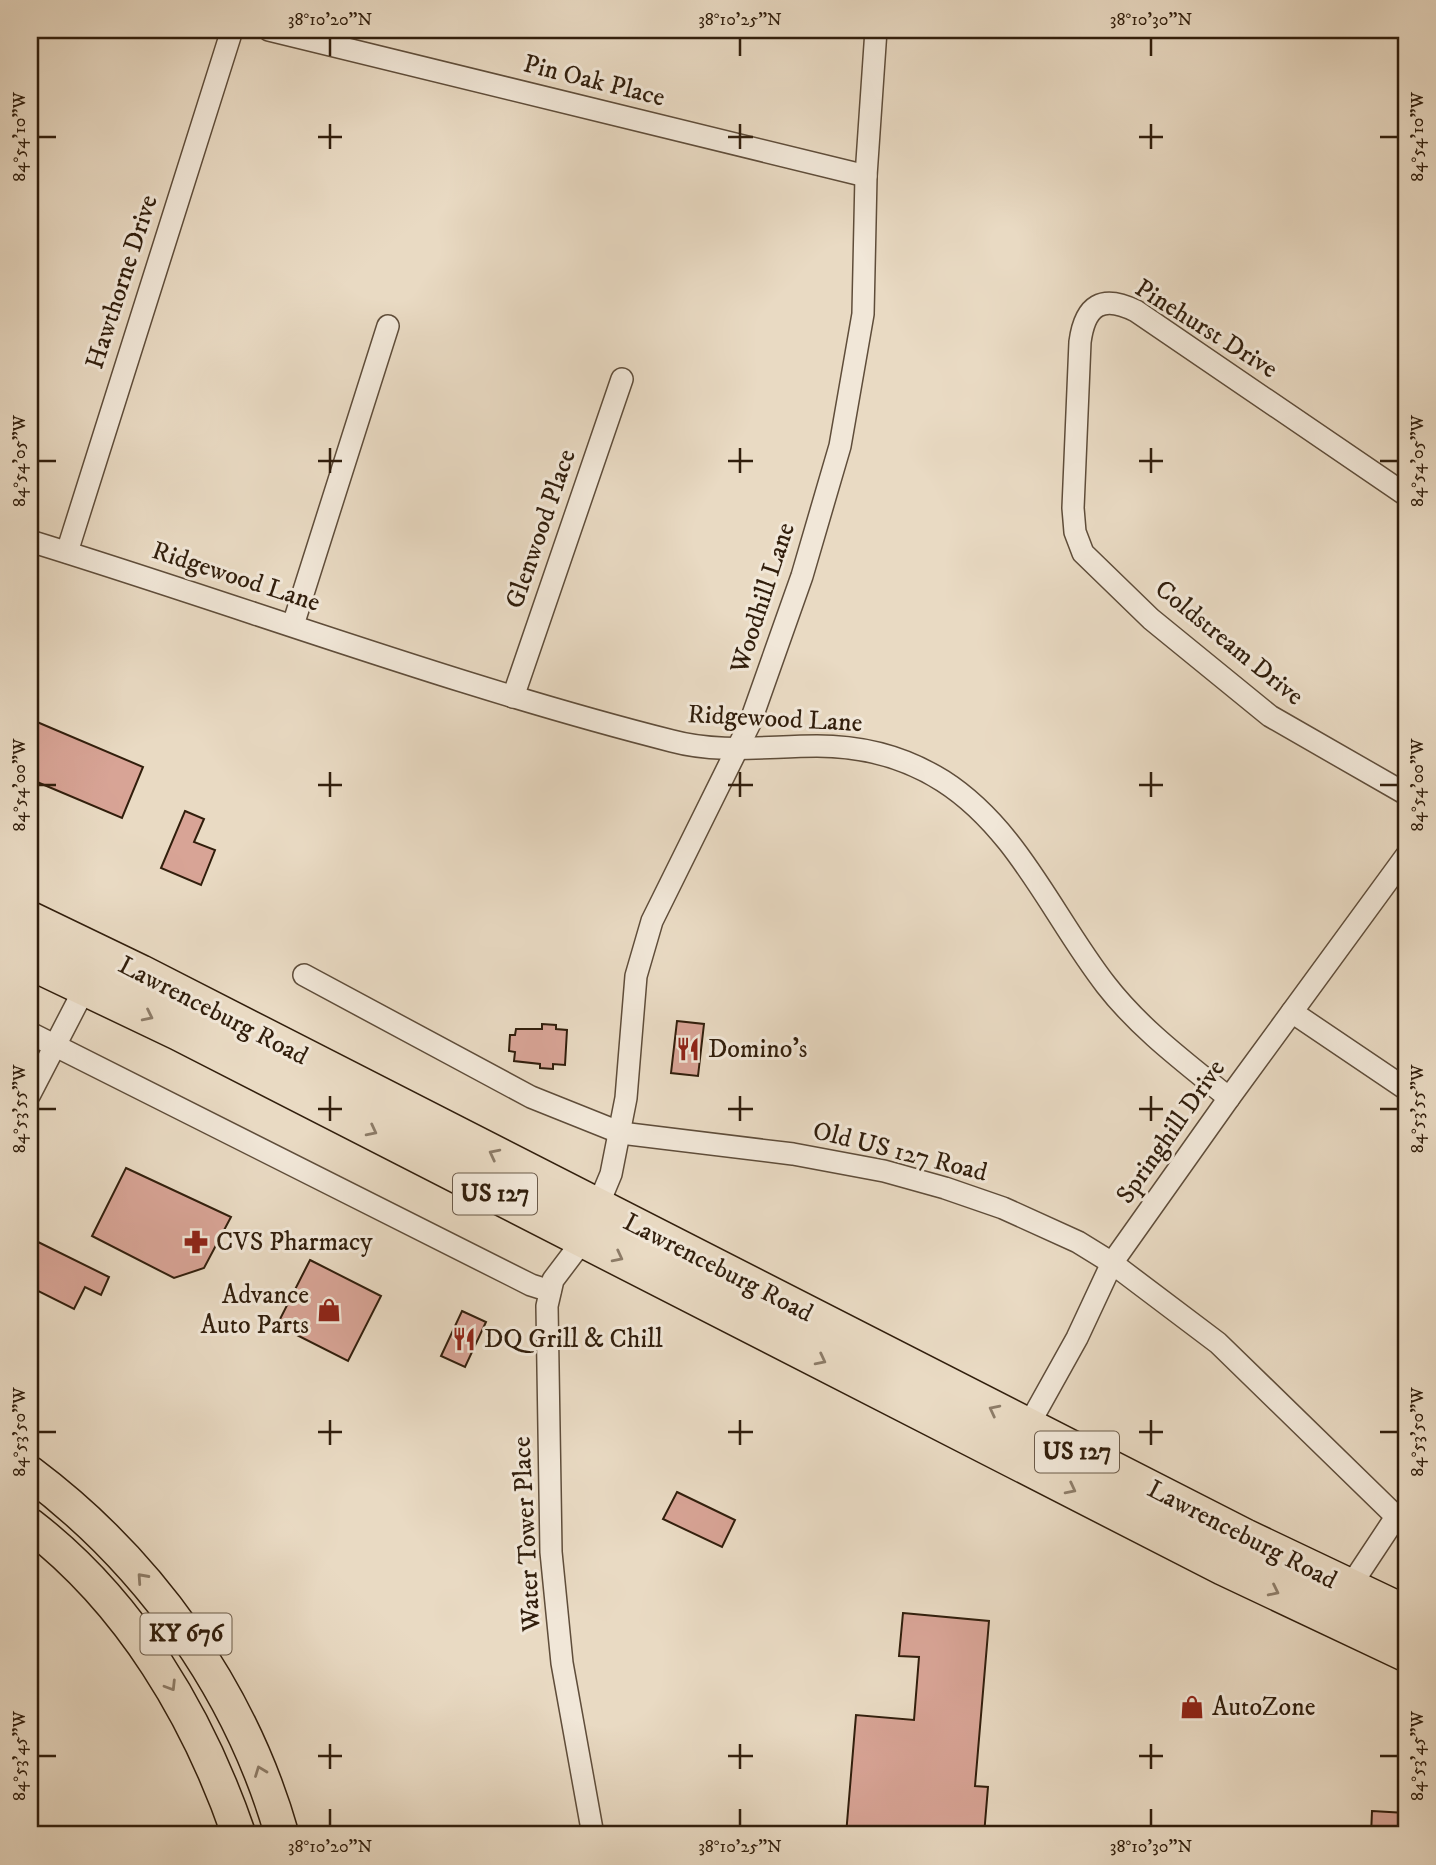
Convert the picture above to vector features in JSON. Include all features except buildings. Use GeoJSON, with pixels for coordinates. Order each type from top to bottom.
{"type":"FeatureCollection","features":[{"type":"Feature","properties":{"kind":"highway","name":"Lawrenceburg Road"},"geometry":{"type":"LineString","coordinates":[[30,921],[94,970],[1019,1442],[1224,1566],[1340,1603],[1406,1615]]}},
{"type":"Feature","properties":{"kind":"highway","name":"Lawrenceburg Road"},"geometry":{"type":"LineString","coordinates":[[30,960],[94,970]]}},
{"type":"Feature","properties":{"kind":"highway","name":"Lawrenceburg Road"},"geometry":{"type":"LineString","coordinates":[[1340,1603],[1406,1652]]}},
{"type":"Feature","properties":{"kind":"main road","name":"KY 676"},"geometry":{"type":"LineString","coordinates":[[30,1474],[82,1516],[116,1549],[181,1626],[234,1714],[256,1760],[282,1835]]}},
{"type":"Feature","properties":{"kind":"main road","name":"KY 676"},"geometry":{"type":"LineString","coordinates":[[30,1525],[68,1558],[98,1590],[128,1623],[155,1661],[204,1746],[224,1791],[239,1835]]}},
{"type":"Feature","properties":{"kind":"street","name":"Hawthorne Drive"},"geometry":{"type":"LineString","coordinates":[[66,552],[232,30]]}},
{"type":"Feature","properties":{"kind":"street","name":"Pin Oak Place"},"geometry":{"type":"LineString","coordinates":[[269,30],[866,176]]}},
{"type":"Feature","properties":{"kind":"street","name":"Woodhill Lane"},"geometry":{"type":"LineString","coordinates":[[592,1223],[611,1174],[621,1133],[636,976],[642,950],[652,920],[738,750],[766,681],[802,576],[840,446],[863,314],[866,176],[876,30]]}},
{"type":"Feature","properties":{"kind":"street","name":"Pinehurst Drive"},"geometry":{"type":"LineString","coordinates":[[1075,533],[1073,508],[1082,328],[1086,317],[1101,303],[1122,304],[1153,321],[1406,495]]}},
{"type":"Feature","properties":{"kind":"street"},"geometry":{"type":"LineString","coordinates":[[293,625],[388,326]]}},
{"type":"Feature","properties":{"kind":"street","name":"Glenwood Place"},"geometry":{"type":"LineString","coordinates":[[513,697],[622,379]]}},
{"type":"Feature","properties":{"kind":"street","name":"Coldstream Drive"},"geometry":{"type":"LineString","coordinates":[[1075,533],[1083,553],[1151,619],[1270,716],[1406,794]]}},
{"type":"Feature","properties":{"kind":"street","name":"Ridgewood Lane"},"geometry":{"type":"LineString","coordinates":[[30,541],[513,697],[677,743],[738,750],[816,746],[863,750],[906,762],[944,782],[968,799],[1002,833],[1108,988],[1164,1044],[1229,1098]]}},
{"type":"Feature","properties":{"kind":"street","name":"Springhill Drive"},"geometry":{"type":"LineString","coordinates":[[1019,1442],[1077,1338],[1112,1263],[1406,856]]}},
{"type":"Feature","properties":{"kind":"street"},"geometry":{"type":"LineString","coordinates":[[30,1094],[94,970]]}},
{"type":"Feature","properties":{"kind":"street","name":"Old US 127 Road"},"geometry":{"type":"LineString","coordinates":[[304,975],[531,1097],[621,1133],[793,1154],[884,1171],[946,1188],[1003,1208],[1078,1242],[1112,1263],[1218,1343],[1401,1521]]}},
{"type":"Feature","properties":{"kind":"street"},"geometry":{"type":"LineString","coordinates":[[1292,1013],[1406,1089]]}},
{"type":"Feature","properties":{"kind":"street"},"geometry":{"type":"LineString","coordinates":[[30,1033],[531,1285],[550,1291]]}},
{"type":"Feature","properties":{"kind":"street","name":"Water Tower Place"},"geometry":{"type":"LineString","coordinates":[[592,1223],[553,1280],[547,1306],[551,1552],[562,1663],[593,1835]]}},
{"type":"Feature","properties":{"kind":"street"},"geometry":{"type":"LineString","coordinates":[[1340,1603],[1401,1521]]}},
{"type":"Feature","properties":{"kind":"place","name":"Domino's"},"geometry":{"type":"Point","coordinates":[688,1049]}},
{"type":"Feature","properties":{"kind":"place","name":"CVS Pharmacy"},"geometry":{"type":"Point","coordinates":[196,1242]}},
{"type":"Feature","properties":{"kind":"place","name":"Advance Auto Parts"},"geometry":{"type":"Point","coordinates":[329,1310]}},
{"type":"Feature","properties":{"kind":"place","name":"DQ Grill & Chill"},"geometry":{"type":"Point","coordinates":[464,1339]}},
{"type":"Feature","properties":{"kind":"place","name":"AutoZone"},"geometry":{"type":"Point","coordinates":[1192,1707]}}]}
